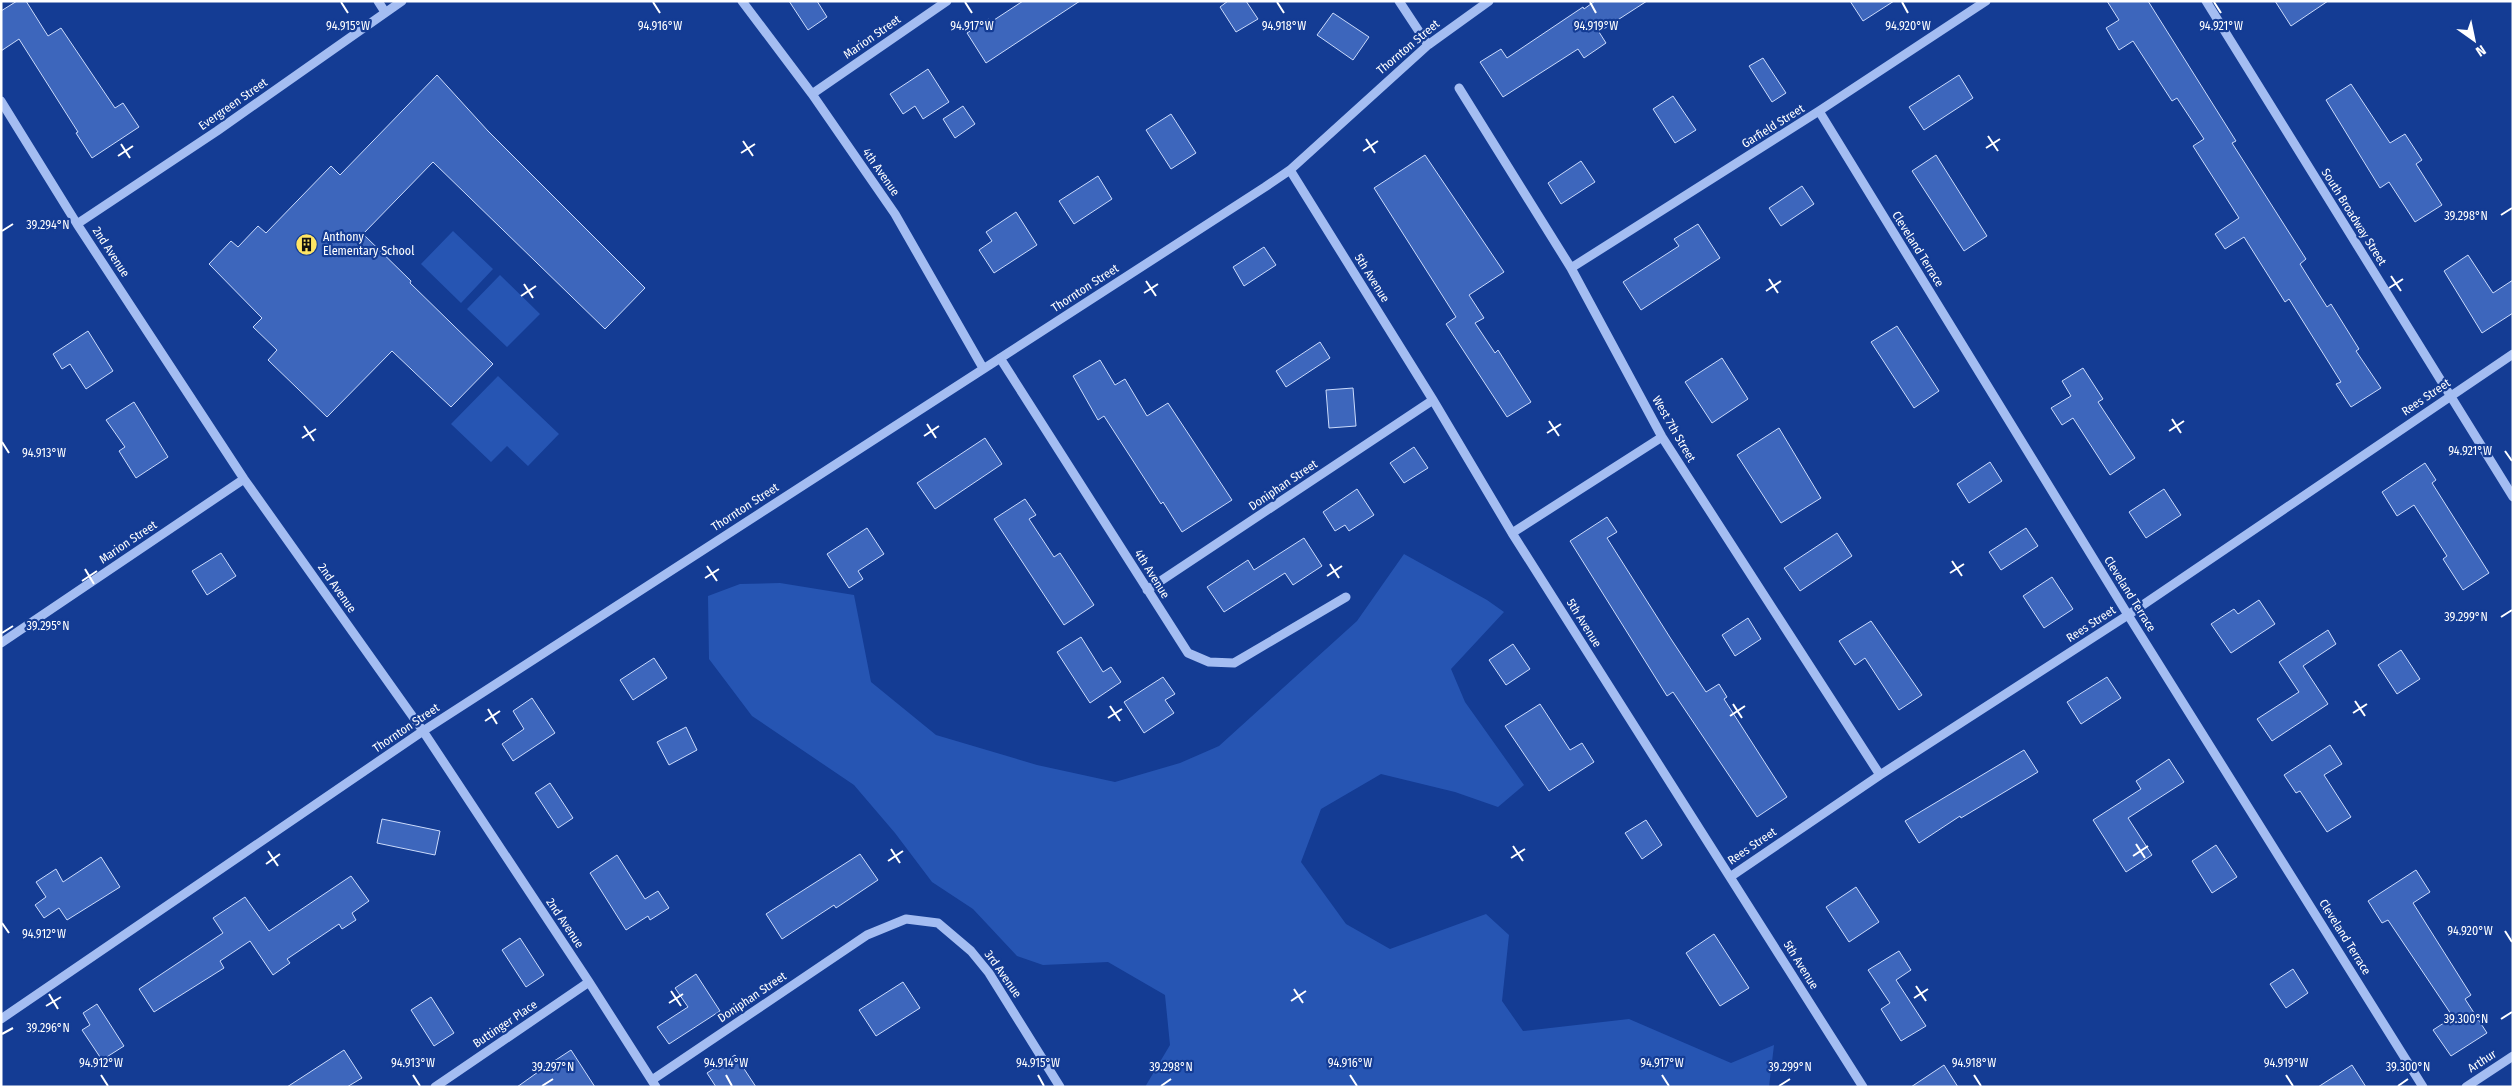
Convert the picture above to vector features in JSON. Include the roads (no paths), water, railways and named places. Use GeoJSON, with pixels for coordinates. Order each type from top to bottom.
{"type":"FeatureCollection","features":[{"type":"Feature","properties":{"kind":"street"},"geometry":{"type":"LineString","coordinates":[[378,1],[385,12]]}},
{"type":"Feature","properties":{"kind":"street","name":"Evergreen Street"},"geometry":{"type":"LineString","coordinates":[[77,224],[217,131],[402,1]]}},
{"type":"Feature","properties":{"kind":"street","name":"4th Avenue"},"geometry":{"type":"LineString","coordinates":[[742,1],[812,94],[895,214],[983,368]]}},
{"type":"Feature","properties":{"kind":"street","name":"Marion Street"},"geometry":{"type":"LineString","coordinates":[[812,94],[947,1]]}},
{"type":"Feature","properties":{"kind":"street"},"geometry":{"type":"LineString","coordinates":[[1399,1],[1428,45]]}},
{"type":"Feature","properties":{"kind":"street","name":"Thornton Street"},"geometry":{"type":"LineString","coordinates":[[1,1019],[423,732],[1290,170],[1428,45],[1490,1]]}},
{"type":"Feature","properties":{"kind":"street","name":"Garfield Street"},"geometry":{"type":"LineString","coordinates":[[1571,268],[1819,111],[1986,1]]}},
{"type":"Feature","properties":{"kind":"street","name":"South Broadway Street"},"geometry":{"type":"LineString","coordinates":[[2206,1],[2513,497]]}},
{"type":"Feature","properties":{"kind":"street","name":"West 7th Street"},"geometry":{"type":"LineString","coordinates":[[1459,88],[1571,268],[1662,437],[1880,775]]}},
{"type":"Feature","properties":{"kind":"street","name":"2nd Avenue"},"geometry":{"type":"LineString","coordinates":[[1,101],[77,224],[244,478],[423,732],[654,1083]]}},
{"type":"Feature","properties":{"kind":"street","name":"Cleveland Terrace"},"geometry":{"type":"LineString","coordinates":[[1819,111],[2128,615],[2423,1087]]}},
{"type":"Feature","properties":{"kind":"street","name":"5th Avenue"},"geometry":{"type":"LineString","coordinates":[[1290,170],[1433,400],[1512,533],[1863,1087]]}},
{"type":"Feature","properties":{"kind":"street","name":"Rees Street"},"geometry":{"type":"LineString","coordinates":[[1730,877],[1880,775],[2128,615],[2513,354]]}},
{"type":"Feature","properties":{"kind":"street","name":"4th Avenue"},"geometry":{"type":"LineString","coordinates":[[1000,358],[1188,653],[1209,662],[1234,663],[1346,598]]}},
{"type":"Feature","properties":{"kind":"street","name":"Doniphan Street"},"geometry":{"type":"LineString","coordinates":[[1147,590],[1433,400]]}},
{"type":"Feature","properties":{"kind":"street"},"geometry":{"type":"LineString","coordinates":[[1512,533],[1662,437]]}},
{"type":"Feature","properties":{"kind":"street","name":"Marion Street"},"geometry":{"type":"LineString","coordinates":[[1,642],[244,478]]}},
{"type":"Feature","properties":{"kind":"street","name":"3rd Avenue"},"geometry":{"type":"LineString","coordinates":[[867,935],[906,919],[938,923],[971,951],[989,973],[1060,1087]]}},
{"type":"Feature","properties":{"kind":"street","name":"Doniphan Street"},"geometry":{"type":"LineString","coordinates":[[654,1083],[867,935]]}},
{"type":"Feature","properties":{"kind":"street","name":"Buttinger Place"},"geometry":{"type":"LineString","coordinates":[[435,1087],[589,982]]}},
{"type":"Feature","properties":{"kind":"street","name":"Arthur"},"geometry":{"type":"LineString","coordinates":[[2466,1087],[2513,1056]]}},
{"type":"Feature","properties":{"kind":"place","name":"Anthony Elementary School"},"geometry":{"type":"Point","coordinates":[307,244]}}]}
